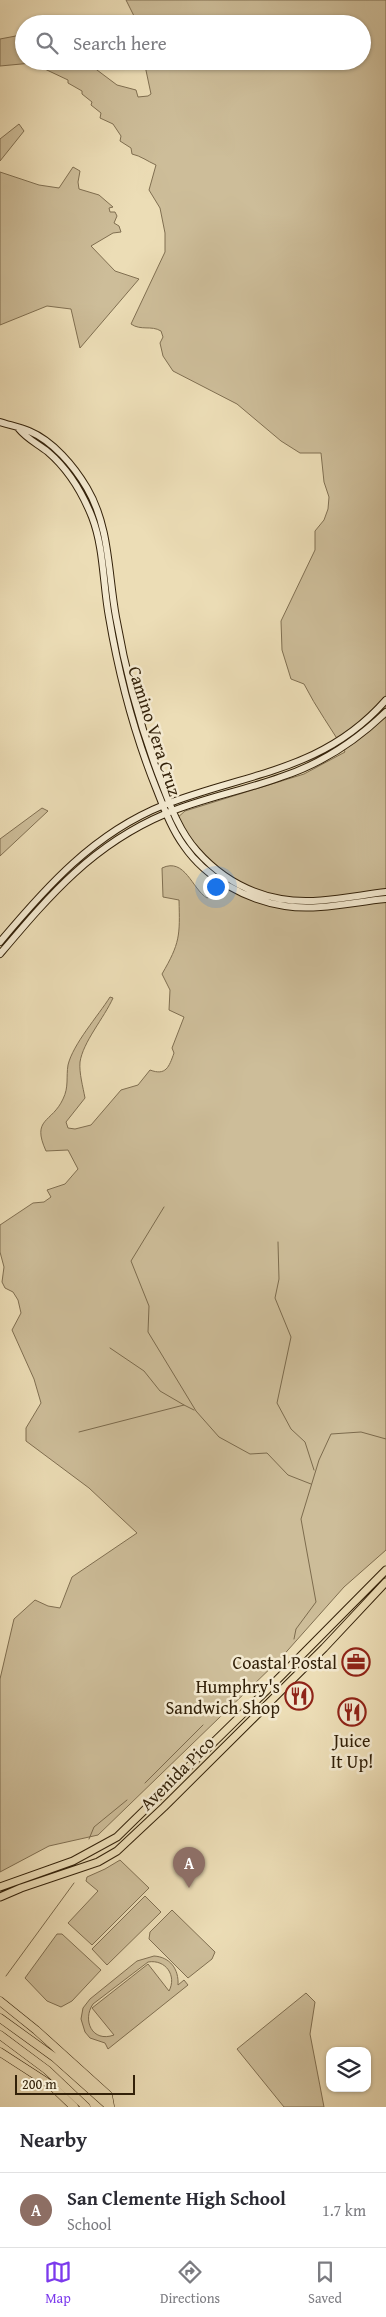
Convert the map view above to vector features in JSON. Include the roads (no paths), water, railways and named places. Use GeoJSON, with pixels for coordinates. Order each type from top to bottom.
{"type":"FeatureCollection","features":[{"type":"Feature","properties":{"kind":"highway","name":"Avenida Pico"},"geometry":{"type":"LineString","coordinates":[[0,1887],[20,1878],[73,1861],[111,1841],[243,1715],[386,1571]]}},
{"type":"Feature","properties":{"kind":"highway","name":"Avenida Pico"},"geometry":{"type":"LineString","coordinates":[[2,1896],[98,1862],[117,1851],[158,1813],[324,1648],[386,1582]]}},
{"type":"Feature","properties":{"kind":"highway"},"geometry":{"type":"LineString","coordinates":[[319,1638],[324,1648]]}},
{"type":"Feature","properties":{"kind":"highway"},"geometry":{"type":"LineString","coordinates":[[111,1841],[117,1851]]}},
{"type":"Feature","properties":{"kind":"highway"},"geometry":{"type":"LineString","coordinates":[[2,1896],[4,1891],[15,1886],[20,1878]]}},
{"type":"Feature","properties":{"kind":"highway"},"geometry":{"type":"LineString","coordinates":[[0,2001],[36,2030],[108,2095],[110,2107]]}},
{"type":"Feature","properties":{"kind":"highway"},"geometry":{"type":"LineString","coordinates":[[0,2018],[54,2057],[110,2107]]}},
{"type":"Feature","properties":{"kind":"highway"},"geometry":{"type":"LineString","coordinates":[[0,2035],[47,2070],[86,2107]]}},
{"type":"Feature","properties":{"kind":"highway"},"geometry":{"type":"LineString","coordinates":[[0,2052],[50,2085],[74,2107]]}},
{"type":"Feature","properties":{"kind":"main road","name":"Camino Vera Cruz"},"geometry":{"type":"LineString","coordinates":[[0,422],[28,430],[44,440],[63,456],[80,476],[96,505],[105,539],[116,616],[132,696],[166,805],[184,846],[208,872],[243,894],[257,899],[286,906],[300,907],[386,899]]}},
{"type":"Feature","properties":{"kind":"main road"},"geometry":{"type":"LineString","coordinates":[[0,942],[48,886],[74,861],[124,825],[166,805],[279,771],[307,759],[356,728],[386,700]]}},
{"type":"Feature","properties":{"kind":"main road"},"geometry":{"type":"LineString","coordinates":[[0,954],[52,892],[78,868],[133,829],[169,812],[282,777],[312,765],[360,735],[386,712]]}},
{"type":"Feature","properties":{"kind":"main road","name":"Camino Vera Cruz"},"geometry":{"type":"LineString","coordinates":[[169,812],[197,851],[227,877],[254,892],[297,901],[386,892]]}},
{"type":"Feature","properties":{"kind":"waterway"},"geometry":{"type":"LineString","coordinates":[[164,1207],[131,1261],[149,1306],[148,1332],[196,1411],[219,1437],[250,1454],[267,1453],[288,1475],[311,1484]]}},
{"type":"Feature","properties":{"kind":"waterway"},"geometry":{"type":"LineString","coordinates":[[278,1242],[279,1279],[275,1298],[291,1337],[277,1403],[291,1429],[305,1442],[314,1470]]}},
{"type":"Feature","properties":{"kind":"waterway"},"geometry":{"type":"LineString","coordinates":[[110,1348],[144,1371],[160,1391],[184,1405]]}},
{"type":"Feature","properties":{"kind":"waterway"},"geometry":{"type":"LineString","coordinates":[[79,1432],[184,1405],[194,1410]]}},
{"type":"Feature","properties":{"kind":"waterway"},"geometry":{"type":"LineString","coordinates":[[294,1639],[296,1629],[316,1602],[301,1519],[319,1460],[331,1434],[361,1432],[386,1439]]}},
{"type":"Feature","properties":{"kind":"waterway"},"geometry":{"type":"LineString","coordinates":[[145,1783],[203,1725]]}},
{"type":"Feature","properties":{"kind":"waterway"},"geometry":{"type":"LineString","coordinates":[[89,1839],[94,1827],[127,1800]]}},
{"type":"Feature","properties":{"kind":"waterway"},"geometry":{"type":"LineString","coordinates":[[6,1976],[74,1883]]}},
{"type":"Feature","properties":{"kind":"place","name":"Coastal Postal"},"geometry":{"type":"Point","coordinates":[356,1662]}},
{"type":"Feature","properties":{"kind":"place","name":"Humphry's Sandwich Shop"},"geometry":{"type":"Point","coordinates":[299,1696]}},
{"type":"Feature","properties":{"kind":"place","name":"Juice It Up!"},"geometry":{"type":"Point","coordinates":[352,1712]}},
{"type":"Feature","properties":{"kind":"place","name":"San Clemente High School"},"geometry":{"type":"Point","coordinates":[189,1888]}}]}
